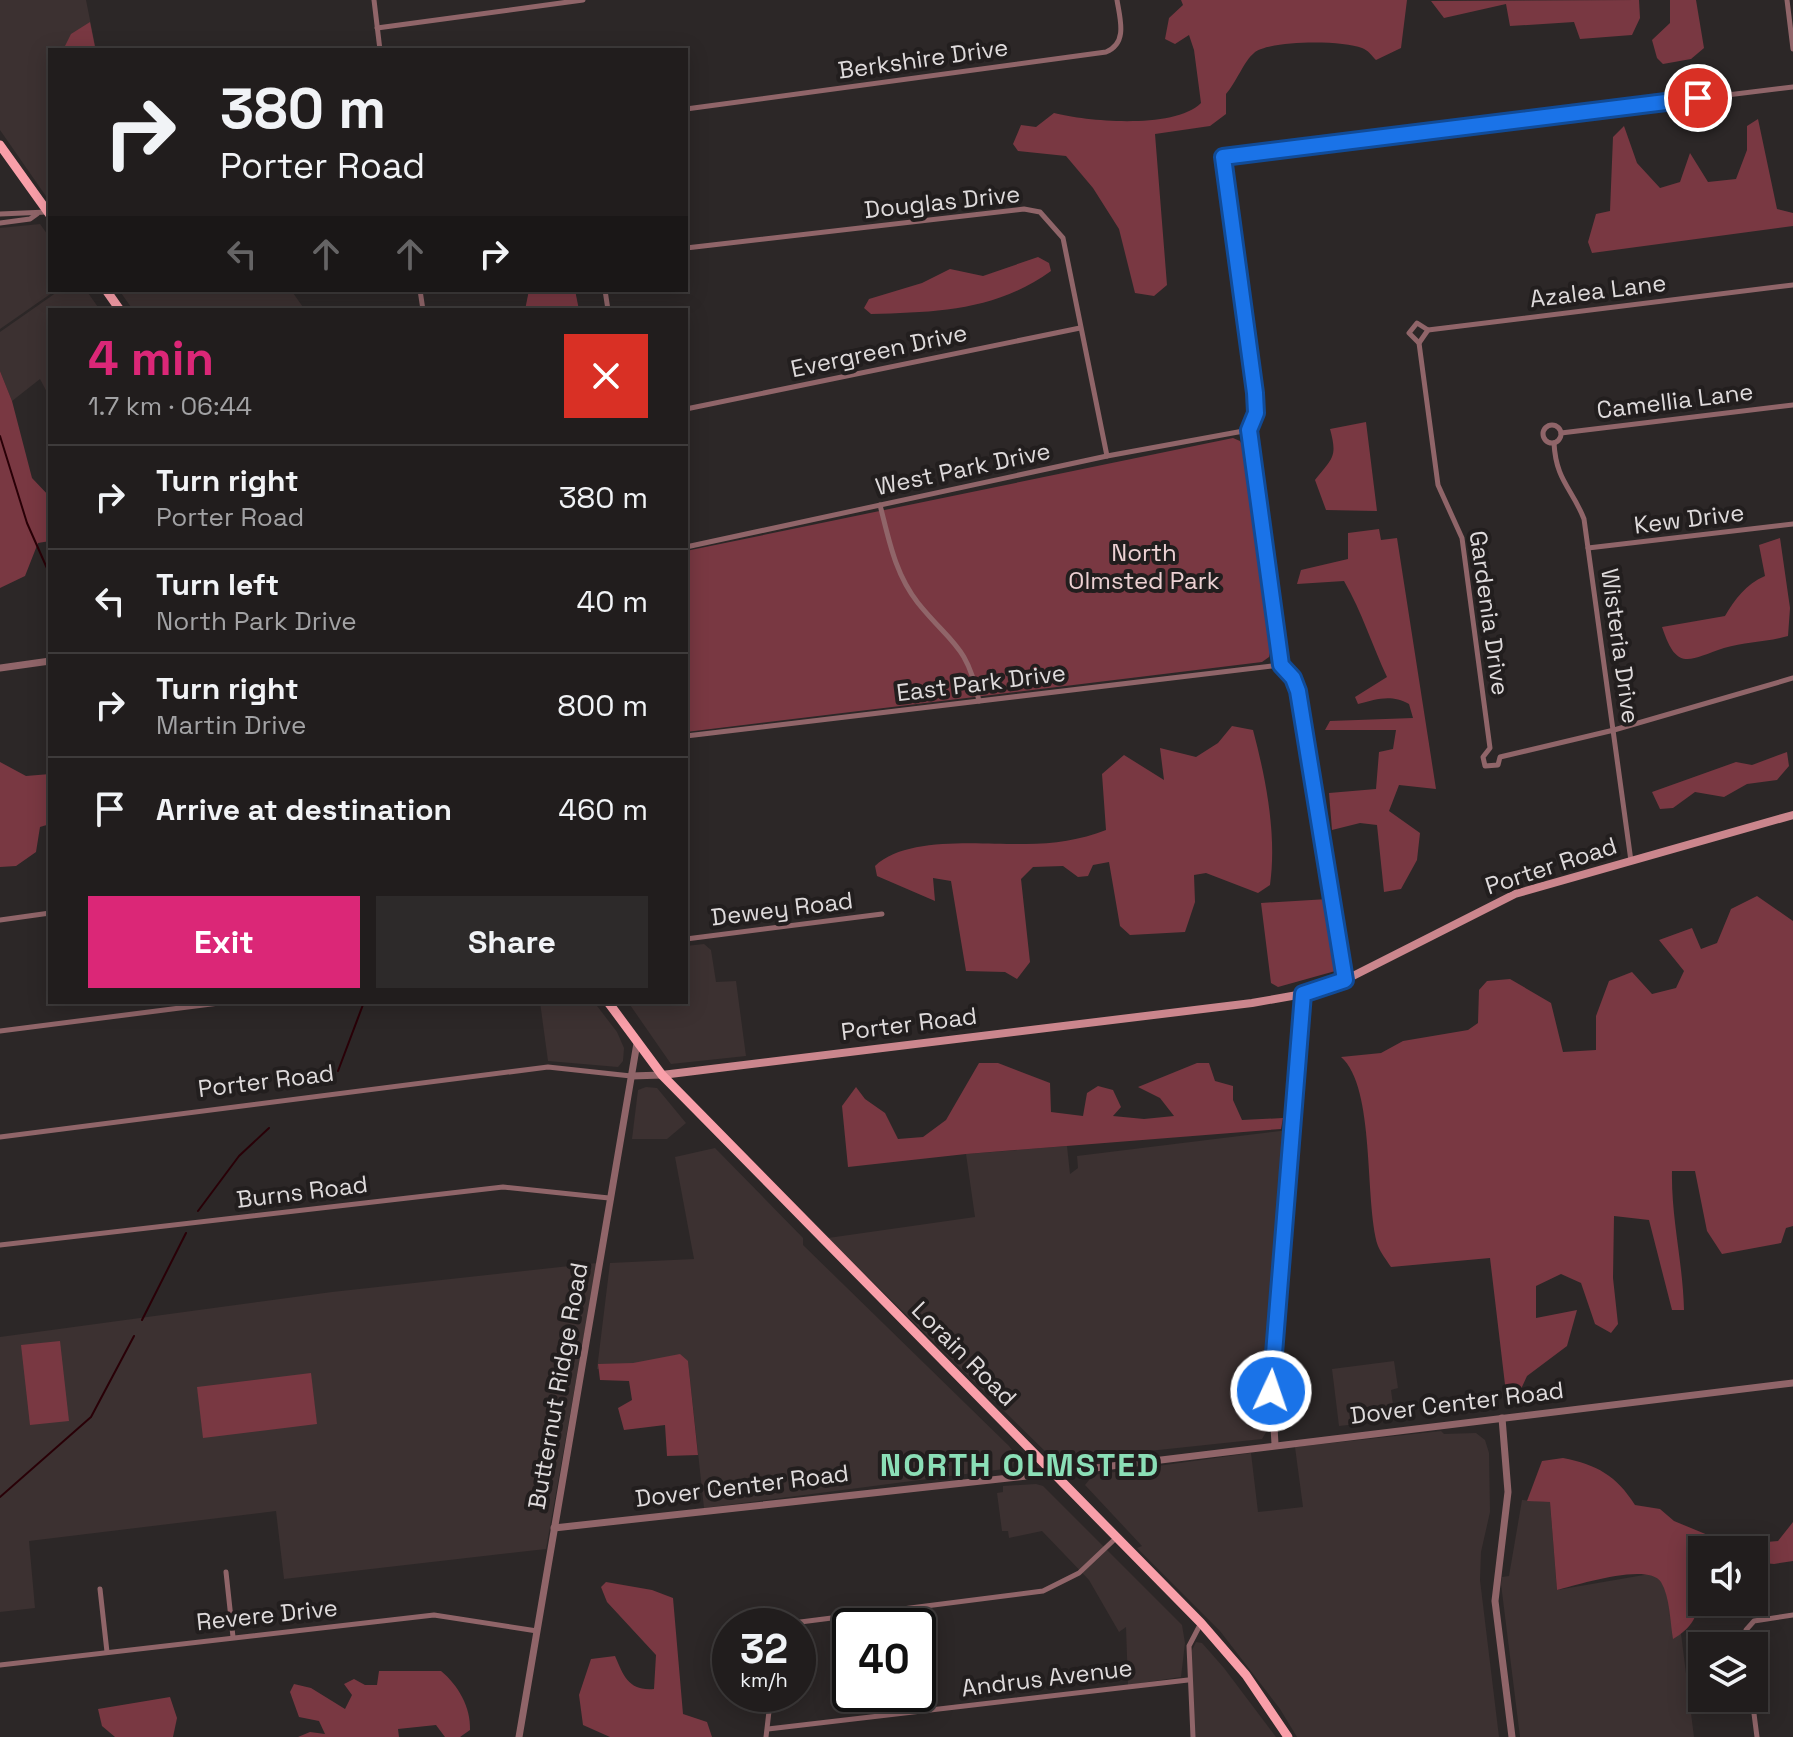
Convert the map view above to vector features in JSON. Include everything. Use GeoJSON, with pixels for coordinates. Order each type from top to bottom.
{"type":"FeatureCollection","features":[{"type":"Feature","properties":{"kind":"main road"},"geometry":{"type":"LineString","coordinates":[[0,145],[45,213]]}},
{"type":"Feature","properties":{"kind":"main road","name":"Porter Road"},"geometry":{"type":"LineString","coordinates":[[662,1075],[1252,1003],[1303,994],[1345,980],[1515,894],[1793,815]]}},
{"type":"Feature","properties":{"kind":"main road","name":"Lorain Road"},"geometry":{"type":"LineString","coordinates":[[609,1004],[662,1075],[1201,1623],[1254,1685],[1288,1737]]}},
{"type":"Feature","properties":{"kind":"street"},"geometry":{"type":"LineString","coordinates":[[374,0],[380,48]]}},
{"type":"Feature","properties":{"kind":"street"},"geometry":{"type":"LineString","coordinates":[[377,28],[583,0]]}},
{"type":"Feature","properties":{"kind":"street","name":"Berkshire Drive"},"geometry":{"type":"LineString","coordinates":[[688,109],[1106,52],[1115,49],[1121,38],[1117,0]]}},
{"type":"Feature","properties":{"kind":"street"},"geometry":{"type":"LineString","coordinates":[[1787,0],[1793,49]]}},
{"type":"Feature","properties":{"kind":"street"},"geometry":{"type":"LineString","coordinates":[[1345,980],[1298,691],[1293,678],[1281,665],[1249,430],[1256,413],[1255,393],[1223,157],[1793,87]]}},
{"type":"Feature","properties":{"kind":"street","name":"Douglas Drive"},"geometry":{"type":"LineString","coordinates":[[688,248],[1024,209],[1040,212],[1063,238],[1107,456]]}},
{"type":"Feature","properties":{"kind":"street"},"geometry":{"type":"LineString","coordinates":[[0,214],[45,213]]}},
{"type":"Feature","properties":{"kind":"street"},"geometry":{"type":"LineString","coordinates":[[0,223],[30,219],[45,213]]}},
{"type":"Feature","properties":{"kind":"street","name":"Azalea Lane"},"geometry":{"type":"LineString","coordinates":[[1411,326],[1421,323],[1428,330],[1793,285]]}},
{"type":"Feature","properties":{"kind":"street","name":"Gardenia Drive"},"geometry":{"type":"LineString","coordinates":[[1411,326],[1410,335],[1419,343],[1438,485],[1462,538],[1490,751],[1482,760],[1490,768],[1498,765],[1500,757]]}},
{"type":"Feature","properties":{"kind":"street","name":"Evergreen Drive"},"geometry":{"type":"LineString","coordinates":[[688,409],[1080,328]]}},
{"type":"Feature","properties":{"kind":"street"},"geometry":{"type":"LineString","coordinates":[[1419,343],[1428,330]]}},
{"type":"Feature","properties":{"kind":"street","name":"Camellia Lane"},"geometry":{"type":"LineString","coordinates":[[1561,433],[1793,405]]}},
{"type":"Feature","properties":{"kind":"street"},"geometry":{"type":"LineString","coordinates":[[1555,426],[1561,433],[1554,443],[1544,438],[1545,429],[1555,426]]}},
{"type":"Feature","properties":{"kind":"street","name":"West Park Drive"},"geometry":{"type":"LineString","coordinates":[[688,547],[1107,456],[1249,430]]}},
{"type":"Feature","properties":{"kind":"street","name":"Wisteria Drive"},"geometry":{"type":"LineString","coordinates":[[1554,443],[1564,486],[1577,500],[1584,519],[1631,862]]}},
{"type":"Feature","properties":{"kind":"street"},"geometry":{"type":"LineString","coordinates":[[880,505],[894,563],[918,603],[964,652],[979,701]]}},
{"type":"Feature","properties":{"kind":"street","name":"Kew Drive"},"geometry":{"type":"LineString","coordinates":[[1588,548],[1793,524]]}},
{"type":"Feature","properties":{"kind":"street"},"geometry":{"type":"LineString","coordinates":[[0,668],[48,661]]}},
{"type":"Feature","properties":{"kind":"street","name":"East Park Drive"},"geometry":{"type":"LineString","coordinates":[[688,736],[1281,665]]}},
{"type":"Feature","properties":{"kind":"street"},"geometry":{"type":"LineString","coordinates":[[1490,751],[1500,757],[1614,730],[1793,678]]}},
{"type":"Feature","properties":{"kind":"street"},"geometry":{"type":"LineString","coordinates":[[0,920],[48,913]]}},
{"type":"Feature","properties":{"kind":"street","name":"Dewey Road"},"geometry":{"type":"LineString","coordinates":[[688,939],[882,914]]}},
{"type":"Feature","properties":{"kind":"street"},"geometry":{"type":"LineString","coordinates":[[1275,1444],[1271,1375],[1303,994]]}},
{"type":"Feature","properties":{"kind":"street"},"geometry":{"type":"LineString","coordinates":[[0,1031],[211,1004]]}},
{"type":"Feature","properties":{"kind":"street","name":"Butternut Ridge Road"},"geometry":{"type":"LineString","coordinates":[[519,1737],[637,1043]]}},
{"type":"Feature","properties":{"kind":"street","name":"Porter Road"},"geometry":{"type":"LineString","coordinates":[[0,1137],[548,1067],[631,1076],[662,1075]]}},
{"type":"Feature","properties":{"kind":"street","name":"Burns Road"},"geometry":{"type":"LineString","coordinates":[[0,1245],[503,1187],[544,1188],[609,1198]]}},
{"type":"Feature","properties":{"kind":"street","name":"Dover Center Road"},"geometry":{"type":"LineString","coordinates":[[554,1528],[1054,1473],[1793,1383]]}},
{"type":"Feature","properties":{"kind":"street"},"geometry":{"type":"LineString","coordinates":[[1502,1418],[1508,1492],[1495,1601],[1512,1737]]}},
{"type":"Feature","properties":{"kind":"street"},"geometry":{"type":"LineString","coordinates":[[816,1620],[1043,1591],[1079,1573],[1116,1538]]}},
{"type":"Feature","properties":{"kind":"street"},"geometry":{"type":"LineString","coordinates":[[226,1572],[233,1637]]}},
{"type":"Feature","properties":{"kind":"street"},"geometry":{"type":"LineString","coordinates":[[100,1589],[107,1652]]}},
{"type":"Feature","properties":{"kind":"street","name":"Revere Drive"},"geometry":{"type":"LineString","coordinates":[[0,1665],[434,1615],[538,1631]]}},
{"type":"Feature","properties":{"kind":"street"},"geometry":{"type":"LineString","coordinates":[[1749,1632],[1754,1621],[1793,1615]]}},
{"type":"Feature","properties":{"kind":"street"},"geometry":{"type":"LineString","coordinates":[[1193,1737],[1188,1680],[1190,1640],[1201,1623]]}},
{"type":"Feature","properties":{"kind":"street","name":"Andrus Avenue"},"geometry":{"type":"LineString","coordinates":[[768,1729],[1188,1680]]}},
{"type":"Feature","properties":{"kind":"street"},"geometry":{"type":"LineString","coordinates":[[766,1737],[769,1712]]}},
{"type":"Feature","properties":{"kind":"street"},"geometry":{"type":"LineString","coordinates":[[1754,1712],[1757,1737]]}},
{"type":"Feature","properties":{"kind":"shaded area"},"geometry":{"type":"Polygon","coordinates":[[[0,0],[86,0],[96,48],[48,48],[48,199],[0,130],[0,0]]]}},
{"type":"Feature","properties":{"kind":"shaded area"},"geometry":{"type":"Polygon","coordinates":[[[40,224],[48,235],[48,292],[53,292],[0,329],[0,228],[40,224]]]}},
{"type":"Feature","properties":{"kind":"shaded area"},"geometry":{"type":"Polygon","coordinates":[[[57,292],[87,292],[99,308],[48,308],[48,394],[40,379],[12,401],[0,371],[0,332],[57,292]]]}},
{"type":"Feature","properties":{"kind":"shaded area"},"geometry":{"type":"Polygon","coordinates":[[[120,292],[292,292],[304,308],[132,308],[120,292]]]}},
{"type":"Feature","properties":{"kind":"shaded area"},"geometry":{"type":"Polygon","coordinates":[[[704,944],[711,950],[716,982],[736,981],[746,1056],[671,1064],[629,1004],[688,1004],[688,946],[704,944]]]}},
{"type":"Feature","properties":{"kind":"shaded area"},"geometry":{"type":"Polygon","coordinates":[[[540,1004],[596,1004],[617,1032],[624,1048],[623,1061],[618,1067],[548,1061],[540,1004]]]}},
{"type":"Feature","properties":{"kind":"shaded area"},"geometry":{"type":"Polygon","coordinates":[[[657,1088],[686,1123],[667,1139],[632,1139],[638,1090],[657,1088]]]}},
{"type":"Feature","properties":{"kind":"shaded area"},"geometry":{"type":"Polygon","coordinates":[[[1288,1130],[1265,1376],[1268,1429],[1262,1439],[1055,1461],[828,1238],[975,1217],[966,1154],[1067,1146],[1070,1174],[1078,1168],[1077,1156],[1288,1130]]]}},
{"type":"Feature","properties":{"kind":"shaded area"},"geometry":{"type":"Polygon","coordinates":[[[715,1148],[803,1238],[803,1245],[1009,1446],[1016,1455],[1012,1468],[704,1508],[688,1361],[597,1369],[610,1263],[694,1259],[675,1157],[715,1148]]]}},
{"type":"Feature","properties":{"kind":"shaded area"},"geometry":{"type":"Polygon","coordinates":[[[597,1263],[546,1549],[284,1579],[276,1511],[29,1541],[35,1608],[0,1612],[0,1337],[332,1292],[597,1263]]]}},
{"type":"Feature","properties":{"kind":"shaded area"},"geometry":{"type":"Polygon","coordinates":[[[1394,1361],[1398,1388],[1391,1390],[1395,1420],[1339,1426],[1332,1369],[1394,1361]]]}},
{"type":"Feature","properties":{"kind":"shaded area"},"geometry":{"type":"Polygon","coordinates":[[[1441,1431],[1444,1434],[1476,1433],[1485,1440],[1489,1453],[1490,1512],[1481,1552],[1480,1580],[1499,1737],[1297,1737],[1280,1709],[1220,1631],[1137,1548],[1142,1546],[1085,1485],[1093,1475],[1251,1453],[1258,1512],[1303,1507],[1295,1447],[1441,1431]]]}},
{"type":"Feature","properties":{"kind":"shaded area"},"geometry":{"type":"Polygon","coordinates":[[[1003,1486],[1043,1486],[1182,1625],[1185,1643],[1181,1677],[1128,1685],[1126,1627],[1119,1632],[1089,1580],[1042,1531],[1009,1538],[1008,1531],[1002,1531],[997,1493],[1003,1492],[1003,1486]]]}},
{"type":"Feature","properties":{"kind":"shaded area"},"geometry":{"type":"Polygon","coordinates":[[[1522,1500],[1550,1502],[1557,1590],[1673,1570],[1688,1712],[1691,1712],[1694,1737],[1520,1737],[1501,1584],[1502,1577],[1509,1576],[1522,1500]]]}},
{"type":"Feature","properties":{"kind":"shaded area"},"geometry":{"type":"Polygon","coordinates":[[[1196,1642],[1202,1643],[1224,1668],[1276,1737],[1195,1737],[1191,1652],[1196,1642]]]}},
{"type":"Feature","properties":{"kind":"green space"},"geometry":{"type":"Polygon","coordinates":[[[1181,0],[1407,0],[1401,48],[1376,60],[1364,49],[1352,45],[1306,43],[1262,49],[1250,57],[1226,94],[1226,114],[1210,126],[1155,134],[1167,285],[1154,296],[1135,293],[1119,229],[1093,188],[1066,156],[1018,151],[1013,144],[1021,125],[1036,127],[1054,113],[1109,121],[1152,120],[1172,117],[1201,103],[1189,35],[1175,44],[1165,39],[1169,18],[1183,5],[1181,0]]]}},
{"type":"Feature","properties":{"kind":"green space"},"geometry":{"type":"Polygon","coordinates":[[[1639,0],[1640,18],[1632,35],[1580,39],[1574,22],[1510,26],[1506,4],[1444,18],[1431,1],[1639,0]]]}},
{"type":"Feature","properties":{"kind":"green space"},"geometry":{"type":"Polygon","coordinates":[[[1670,0],[1696,0],[1704,48],[1691,59],[1663,64],[1657,58],[1652,40],[1670,23],[1670,0]]]}},
{"type":"Feature","properties":{"kind":"green space"},"geometry":{"type":"Polygon","coordinates":[[[90,22],[95,47],[100,48],[64,48],[71,34],[90,22]]]}},
{"type":"Feature","properties":{"kind":"green space"},"geometry":{"type":"Polygon","coordinates":[[[1758,119],[1777,209],[1793,213],[1793,226],[1592,253],[1588,242],[1596,214],[1610,211],[1613,137],[1624,126],[1637,163],[1660,188],[1680,182],[1690,153],[1708,182],[1736,179],[1747,150],[1747,126],[1758,119]]]}},
{"type":"Feature","properties":{"kind":"green space"},"geometry":{"type":"Polygon","coordinates":[[[1038,257],[1049,263],[1051,271],[1030,284],[987,302],[919,312],[871,314],[864,308],[869,299],[922,283],[950,269],[983,276],[1038,257]]]}},
{"type":"Feature","properties":{"kind":"green space"},"geometry":{"type":"Polygon","coordinates":[[[529,292],[575,292],[579,308],[525,308],[529,292]]]}},
{"type":"Feature","properties":{"kind":"green space"},"geometry":{"type":"Polygon","coordinates":[[[0,371],[12,401],[32,478],[48,495],[48,541],[38,543],[25,576],[0,588],[0,371]]]}},
{"type":"Feature","properties":{"kind":"green space"},"geometry":{"type":"Polygon","coordinates":[[[1366,422],[1377,511],[1326,510],[1315,480],[1332,457],[1330,429],[1366,422]]]}},
{"type":"Feature","properties":{"kind":"green space","name":"North Olmsted Park"},"geometry":{"type":"Polygon","coordinates":[[[1233,438],[1240,441],[1245,450],[1272,643],[1269,657],[1262,662],[688,732],[688,551],[1233,438]]]}},
{"type":"Feature","properties":{"kind":"green space"},"geometry":{"type":"Polygon","coordinates":[[[1379,529],[1381,540],[1397,538],[1436,789],[1399,785],[1389,811],[1420,833],[1417,860],[1401,889],[1384,892],[1377,825],[1360,823],[1332,830],[1329,793],[1376,789],[1379,752],[1393,749],[1396,730],[1325,730],[1330,721],[1413,718],[1409,704],[1396,699],[1358,704],[1355,697],[1387,677],[1344,581],[1297,584],[1301,570],[1348,559],[1348,533],[1379,529]]]}},
{"type":"Feature","properties":{"kind":"green space"},"geometry":{"type":"Polygon","coordinates":[[[1780,538],[1790,608],[1788,636],[1732,646],[1693,658],[1679,657],[1667,641],[1662,627],[1725,616],[1752,583],[1765,576],[1759,545],[1780,538]]]}},
{"type":"Feature","properties":{"kind":"green space"},"geometry":{"type":"Polygon","coordinates":[[[1232,726],[1253,730],[1258,749],[1271,827],[1270,885],[1258,893],[1206,873],[1194,875],[1195,902],[1185,932],[1130,935],[1120,926],[1109,862],[1093,865],[1088,876],[1078,877],[1063,866],[1033,867],[1021,879],[1030,962],[1017,979],[1005,972],[966,971],[951,881],[933,878],[935,901],[877,876],[875,866],[889,856],[906,850],[947,844],[1047,843],[1077,839],[1106,830],[1102,774],[1124,755],[1164,780],[1160,748],[1196,757],[1218,743],[1232,726]]]}},
{"type":"Feature","properties":{"kind":"green space"},"geometry":{"type":"Polygon","coordinates":[[[1787,752],[1789,766],[1777,780],[1747,784],[1724,797],[1695,792],[1673,808],[1660,809],[1652,792],[1736,762],[1752,765],[1787,752]]]}},
{"type":"Feature","properties":{"kind":"green space"},"geometry":{"type":"Polygon","coordinates":[[[0,762],[26,776],[48,774],[48,825],[40,827],[36,852],[16,866],[0,867],[0,762]]]}},
{"type":"Feature","properties":{"kind":"green space"},"geometry":{"type":"Polygon","coordinates":[[[1757,896],[1793,921],[1793,1226],[1786,1228],[1781,1243],[1722,1254],[1707,1231],[1695,1171],[1672,1171],[1684,1310],[1672,1310],[1649,1220],[1614,1216],[1613,1278],[1618,1324],[1611,1333],[1595,1324],[1581,1283],[1561,1274],[1536,1286],[1536,1318],[1577,1310],[1567,1346],[1527,1376],[1521,1389],[1506,1393],[1490,1258],[1391,1267],[1379,1249],[1360,1093],[1352,1072],[1341,1057],[1381,1053],[1403,1041],[1468,1030],[1478,1023],[1479,990],[1487,981],[1510,979],[1551,1003],[1563,1052],[1596,1050],[1596,1016],[1609,981],[1632,972],[1652,994],[1676,988],[1684,971],[1659,940],[1692,928],[1701,949],[1717,943],[1731,909],[1757,896]]]}},
{"type":"Feature","properties":{"kind":"green space"},"geometry":{"type":"Polygon","coordinates":[[[1328,899],[1339,970],[1278,987],[1271,983],[1261,903],[1328,899]]]}},
{"type":"Feature","properties":{"kind":"green space"},"geometry":{"type":"Polygon","coordinates":[[[979,1063],[998,1063],[1050,1083],[1051,1112],[1083,1116],[1087,1093],[1098,1086],[1113,1090],[1121,1107],[1113,1116],[1144,1119],[1174,1116],[1160,1098],[1138,1087],[1197,1063],[1209,1063],[1215,1081],[1233,1086],[1233,1100],[1242,1120],[1283,1118],[1281,1129],[966,1154],[848,1167],[842,1106],[856,1087],[865,1099],[885,1113],[898,1139],[923,1137],[946,1120],[979,1063]]]}},
{"type":"Feature","properties":{"kind":"green space"},"geometry":{"type":"Polygon","coordinates":[[[60,1341],[69,1421],[30,1425],[21,1345],[60,1341]]]}},
{"type":"Feature","properties":{"kind":"green space"},"geometry":{"type":"Polygon","coordinates":[[[680,1354],[688,1361],[698,1455],[667,1456],[665,1425],[624,1430],[618,1408],[632,1400],[629,1381],[600,1380],[598,1364],[633,1363],[680,1354]]]}},
{"type":"Feature","properties":{"kind":"green space"},"geometry":{"type":"Polygon","coordinates":[[[311,1373],[317,1424],[203,1438],[197,1387],[311,1373]]]}},
{"type":"Feature","properties":{"kind":"green space"},"geometry":{"type":"Polygon","coordinates":[[[1563,1458],[1586,1464],[1613,1479],[1635,1505],[1660,1509],[1674,1521],[1710,1536],[1688,1536],[1688,1616],[1695,1616],[1683,1632],[1673,1639],[1666,1595],[1661,1582],[1654,1576],[1628,1574],[1557,1590],[1550,1502],[1527,1501],[1542,1461],[1563,1458]]]}},
{"type":"Feature","properties":{"kind":"green space"},"geometry":{"type":"Polygon","coordinates":[[[1793,1522],[1793,1561],[1768,1563],[1768,1542],[1778,1541],[1793,1522]]]}},
{"type":"Feature","properties":{"kind":"green space"},"geometry":{"type":"Polygon","coordinates":[[[606,1582],[652,1590],[673,1598],[683,1714],[707,1722],[712,1737],[610,1737],[583,1725],[579,1695],[591,1659],[615,1656],[628,1681],[639,1688],[654,1689],[656,1655],[607,1602],[601,1587],[606,1582]]]}},
{"type":"Feature","properties":{"kind":"green space"},"geometry":{"type":"Polygon","coordinates":[[[379,1671],[441,1671],[462,1697],[470,1730],[460,1737],[445,1737],[436,1725],[398,1729],[399,1737],[298,1737],[310,1732],[325,1734],[319,1721],[299,1717],[290,1692],[294,1684],[311,1688],[345,1709],[352,1695],[344,1684],[354,1679],[365,1685],[377,1685],[379,1671]]]}},
{"type":"Feature","properties":{"kind":"green space"},"geometry":{"type":"Polygon","coordinates":[[[170,1697],[177,1718],[173,1737],[115,1737],[102,1726],[98,1709],[170,1697]]]}},
{"type":"Feature","properties":{"kind":"waterway"},"geometry":{"type":"LineString","coordinates":[[0,436],[27,523],[48,570]]}},
{"type":"Feature","properties":{"kind":"waterway"},"geometry":{"type":"LineString","coordinates":[[338,1071],[363,1004]]}},
{"type":"Feature","properties":{"kind":"waterway"},"geometry":{"type":"LineString","coordinates":[[198,1211],[239,1156],[269,1128]]}},
{"type":"Feature","properties":{"kind":"waterway"},"geometry":{"type":"LineString","coordinates":[[142,1320],[186,1233]]}},
{"type":"Feature","properties":{"kind":"waterway"},"geometry":{"type":"LineString","coordinates":[[0,1497],[91,1417],[134,1336]]}},
{"type":"Feature","properties":{"kind":"district","name":"NORTH OLMSTED"},"geometry":{"type":"Point","coordinates":[1020,1465]}},
{"type":"Feature","properties":{"kind":"route"},"geometry":{"type":"LineString","coordinates":[[1271,1391],[1303,994],[1345,980],[1298,691],[1293,678],[1281,665],[1249,430],[1256,413],[1255,393],[1223,157],[1698,98]]}}]}
